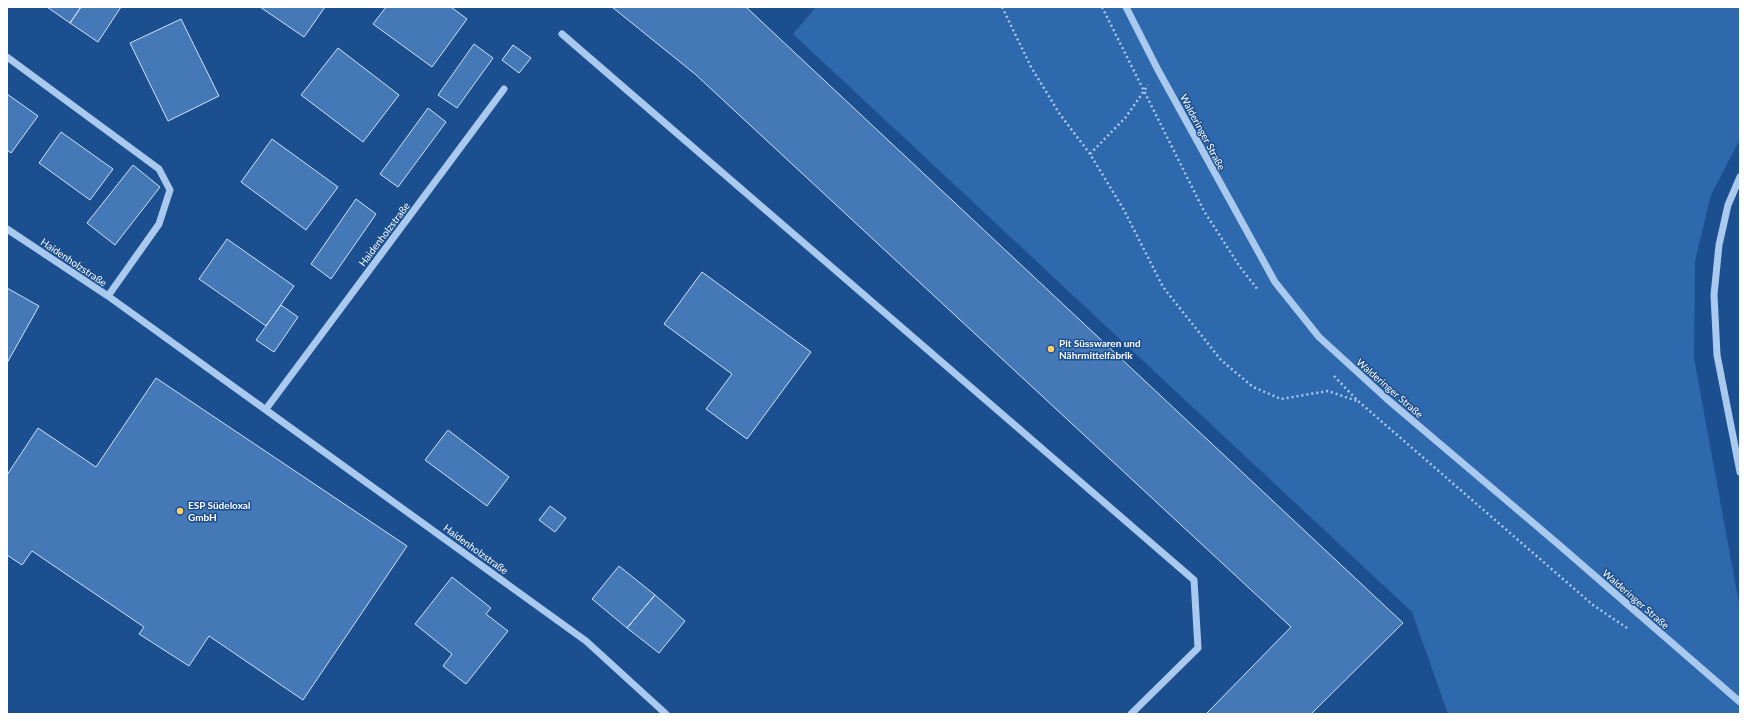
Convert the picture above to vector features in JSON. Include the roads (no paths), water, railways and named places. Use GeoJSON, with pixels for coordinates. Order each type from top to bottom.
{"type":"FeatureCollection","features":[{"type":"Feature","properties":{"kind":"street","name":"Walderinger Straße"},"geometry":{"type":"LineString","coordinates":[[1126,7],[1158,70],[1275,282],[1319,337],[1387,399],[1558,544],[1740,702]]}},
{"type":"Feature","properties":{"kind":"street"},"geometry":{"type":"LineString","coordinates":[[562,34],[1194,580],[1198,648],[1131,714]]}},
{"type":"Feature","properties":{"kind":"street"},"geometry":{"type":"LineString","coordinates":[[7,57],[160,169],[170,190],[160,224],[108,296]]}},
{"type":"Feature","properties":{"kind":"street","name":"Haidenholzstraße"},"geometry":{"type":"LineString","coordinates":[[266,409],[504,89]]}},
{"type":"Feature","properties":{"kind":"street"},"geometry":{"type":"LineString","coordinates":[[1740,177],[1728,205],[1719,245],[1714,295],[1717,355],[1740,472]]}},
{"type":"Feature","properties":{"kind":"street","name":"Haidenholzstraße"},"geometry":{"type":"LineString","coordinates":[[7,229],[108,296],[586,641],[666,714]]}},
{"type":"Feature","properties":{"kind":"place","name":"Pit Süsswaren und Nährmittelfabrik"},"geometry":{"type":"Point","coordinates":[1051,349]}},
{"type":"Feature","properties":{"kind":"place","name":"ESP Südeloxal GmbH"},"geometry":{"type":"Point","coordinates":[180,511]}}]}
